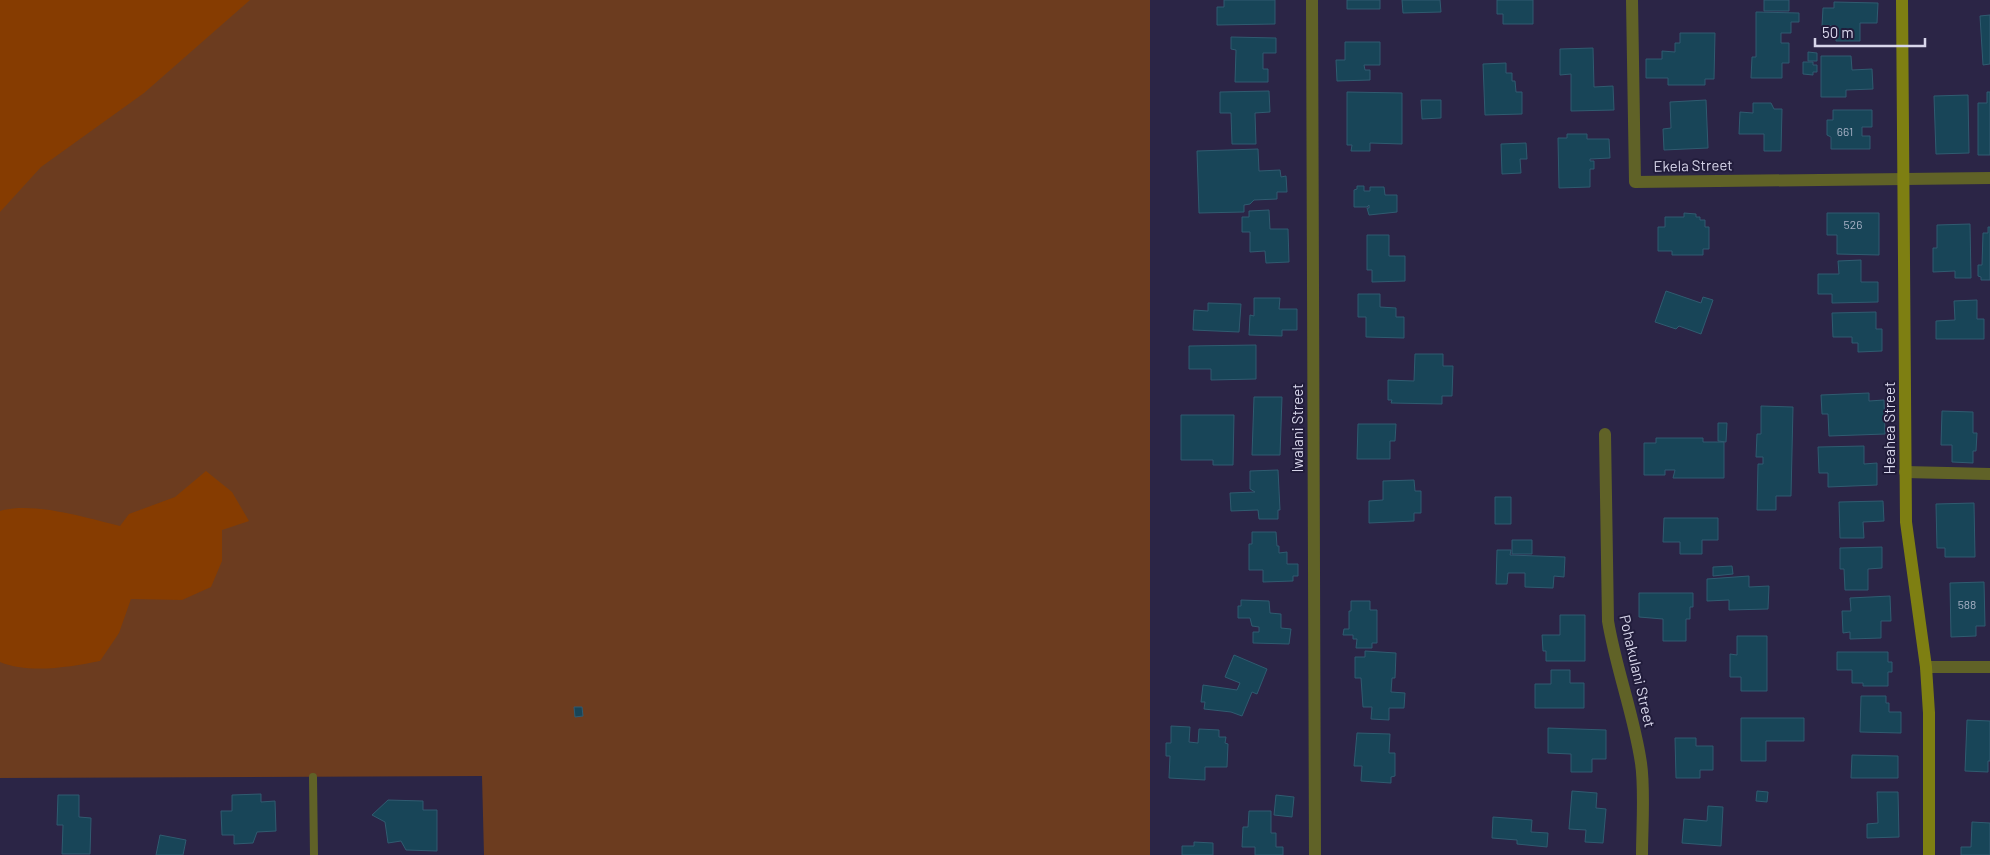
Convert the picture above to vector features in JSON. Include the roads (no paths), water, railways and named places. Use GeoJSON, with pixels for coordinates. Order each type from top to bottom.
{"type":"FeatureCollection","features":[{"type":"Feature","properties":{"kind":"street","name":"Iwalani Street"},"geometry":{"type":"LineString","coordinates":[[1312,0],[1315,855]]}},
{"type":"Feature","properties":{"kind":"street","name":"Ekela Street"},"geometry":{"type":"LineString","coordinates":[[1632,0],[1634,182],[1903,179]]}},
{"type":"Feature","properties":{"kind":"street","name":"Heahea Street"},"geometry":{"type":"LineString","coordinates":[[1902,0],[1906,522],[1926,667],[1929,713],[1929,855]]}},
{"type":"Feature","properties":{"kind":"street"},"geometry":{"type":"LineString","coordinates":[[1903,179],[1990,178]]}},
{"type":"Feature","properties":{"kind":"street","name":"Pohakulani Street"},"geometry":{"type":"LineString","coordinates":[[1605,434],[1608,621],[1613,649],[1636,732],[1642,766],[1642,855]]}},
{"type":"Feature","properties":{"kind":"street"},"geometry":{"type":"LineString","coordinates":[[1905,472],[1990,474]]}},
{"type":"Feature","properties":{"kind":"street"},"geometry":{"type":"LineString","coordinates":[[1926,667],[1990,667]]}},
{"type":"Feature","properties":{"kind":"lane"},"geometry":{"type":"LineString","coordinates":[[313,777],[314,855]]}}]}
